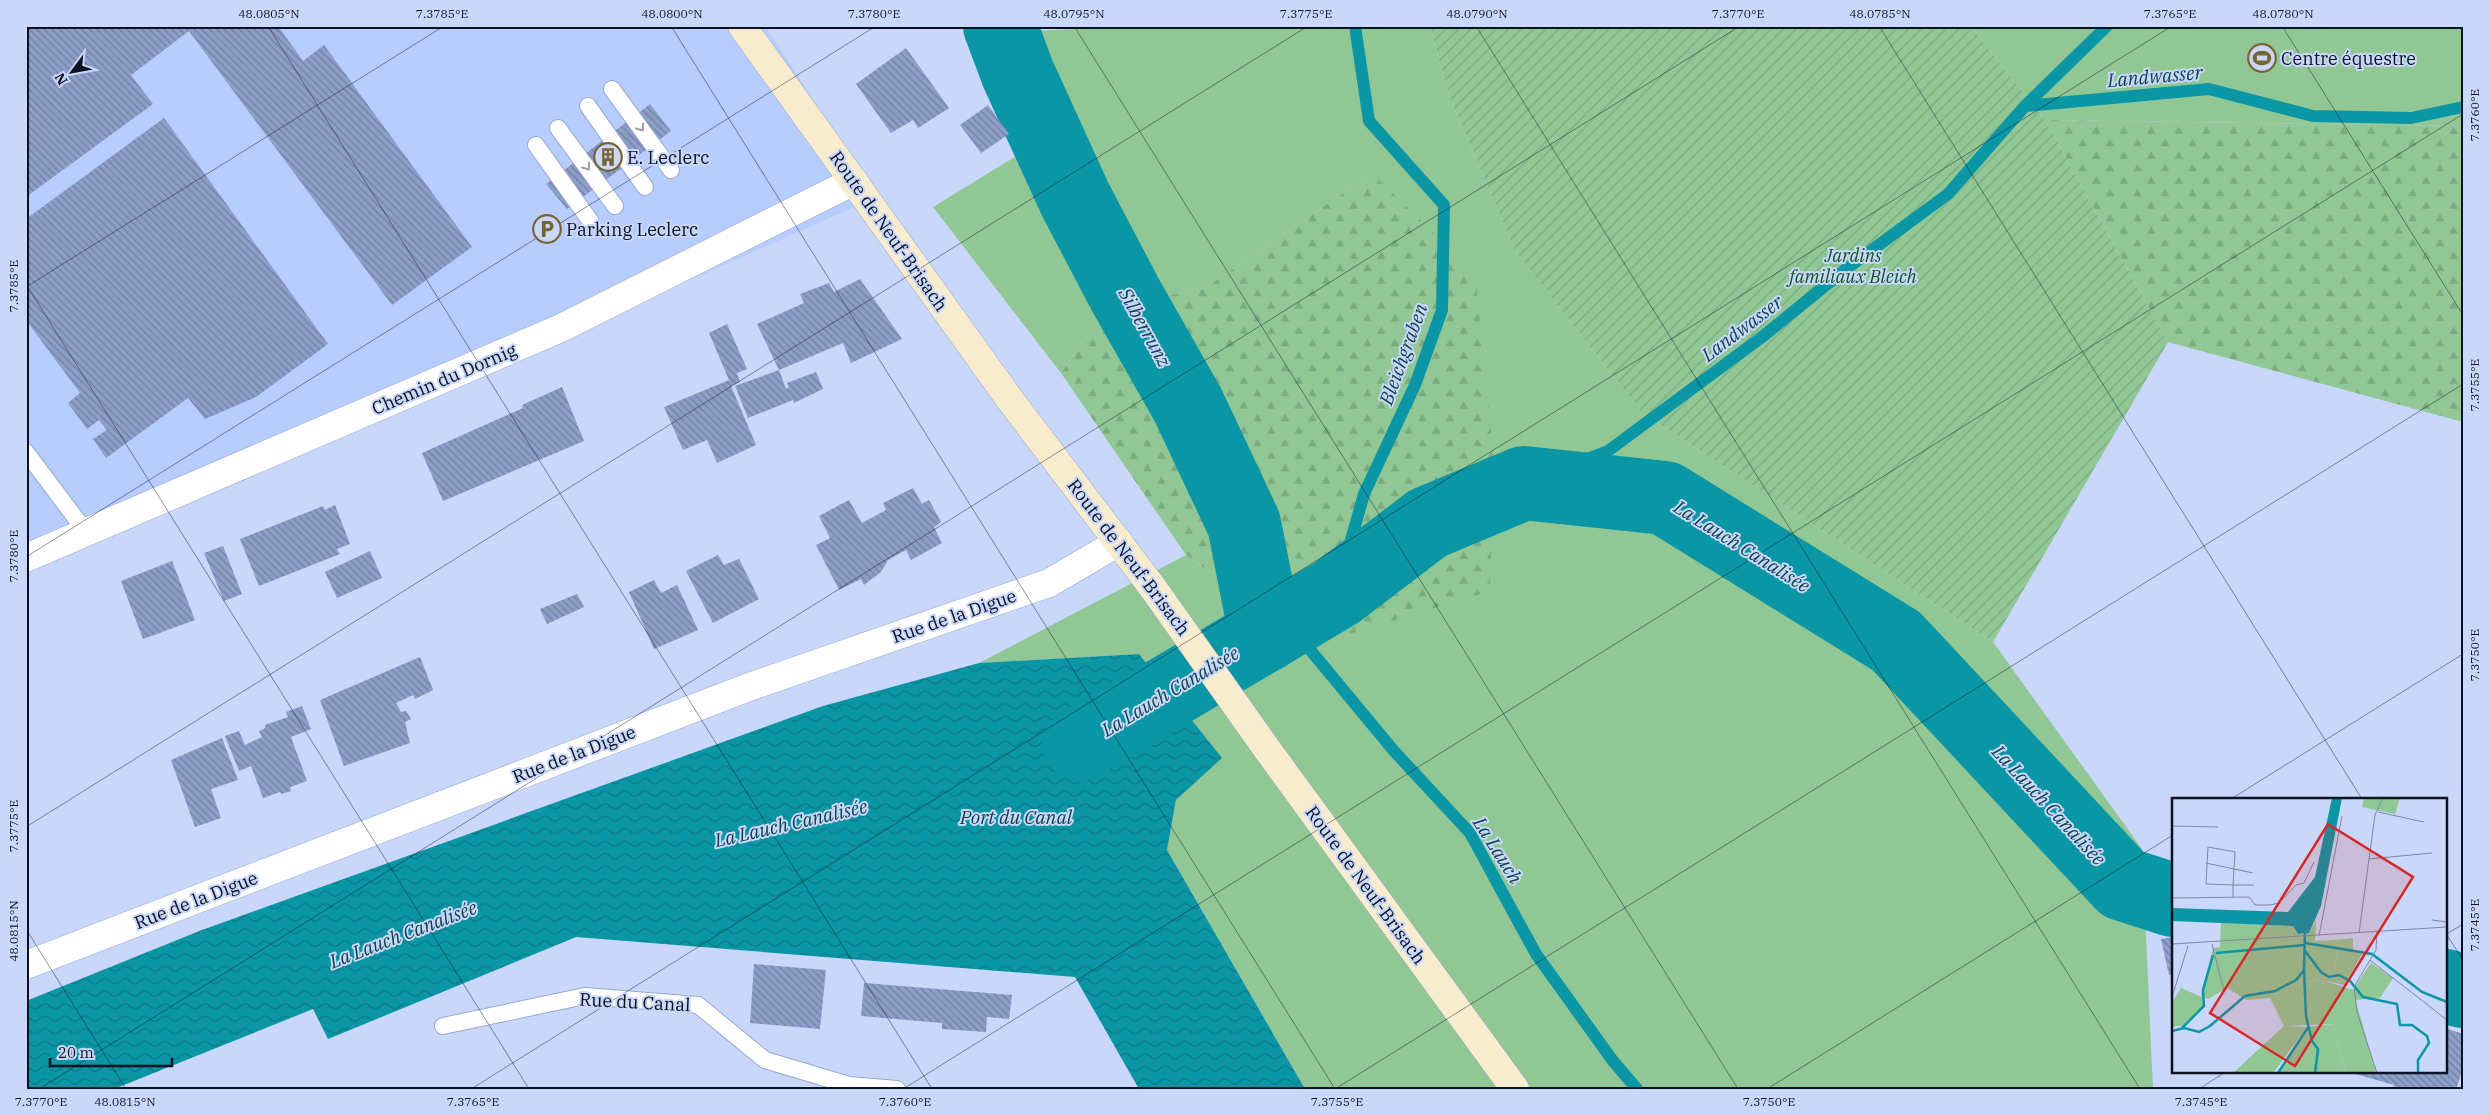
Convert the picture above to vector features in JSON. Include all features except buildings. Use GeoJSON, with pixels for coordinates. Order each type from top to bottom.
{"type":"FeatureCollection","features":[{"type":"Feature","properties":{"kind":"main road","name":"Route de Neuf-Brisach"},"geometry":{"type":"LineString","coordinates":[[742,26],[1006,393],[1153,588],[1264,745],[1514,1089]]}},
{"type":"Feature","properties":{"kind":"street","name":"Chemin du Dornig"},"geometry":{"type":"LineString","coordinates":[[26,558],[561,328],[854,181]]}},
{"type":"Feature","properties":{"kind":"street","name":"Rue de la Digue"},"geometry":{"type":"LineString","coordinates":[[26,965],[749,687],[1049,583],[1119,542]]}},
{"type":"Feature","properties":{"kind":"lane"},"geometry":{"type":"LineString","coordinates":[[612,89],[671,170]]}},
{"type":"Feature","properties":{"kind":"lane"},"geometry":{"type":"LineString","coordinates":[[588,106],[645,187]]}},
{"type":"Feature","properties":{"kind":"lane"},"geometry":{"type":"LineString","coordinates":[[558,128],[615,206]]}},
{"type":"Feature","properties":{"kind":"lane"},"geometry":{"type":"LineString","coordinates":[[536,144],[591,222]]}},
{"type":"Feature","properties":{"kind":"lane"},"geometry":{"type":"LineString","coordinates":[[26,452],[86,532]]}},
{"type":"Feature","properties":{"kind":"lane","name":"Rue du Canal"},"geometry":{"type":"LineString","coordinates":[[443,1026],[585,996],[698,1005],[765,1060],[850,1085],[897,1089]]}},
{"type":"Feature","properties":{"kind":"shaded area"},"geometry":{"type":"Polygon","coordinates":[[[26,26],[765,26],[877,197],[26,574],[26,26]]]}},
{"type":"Feature","properties":{"kind":"green space"},"geometry":{"type":"Polygon","coordinates":[[[1143,26],[1430,26],[1447,91],[1515,251],[1642,413],[1993,642],[2142,849],[2153,1089],[1305,1089],[1167,850],[1176,800],[1221,758],[1139,654],[979,663],[1186,555],[1313,645],[1372,173],[1205,288],[1107,307],[1061,373],[933,207],[1062,128],[1032,31],[1143,26]]]}},
{"type":"Feature","properties":{"kind":"green space","name":"Jardins familiaux Bleich"},"geometry":{"type":"Polygon","coordinates":[[[1430,26],[1971,26],[2045,120],[2168,342],[1993,642],[1642,413],[1515,251],[1447,91],[1430,26]]]}},
{"type":"Feature","properties":{"kind":"green space","name":"Centre équestre"},"geometry":{"type":"Polygon","coordinates":[[[1971,26],[2463,26],[2463,126],[2045,120],[1971,26]]]}},
{"type":"Feature","properties":{"kind":"green space"},"geometry":{"type":"Polygon","coordinates":[[[2045,120],[2463,126],[2463,422],[2168,342],[2045,120]]]}},
{"type":"Feature","properties":{"kind":"green space"},"geometry":{"type":"Polygon","coordinates":[[[1372,173],[1475,273],[1494,459],[1490,591],[1313,645],[1186,555],[1061,373],[1107,307],[1205,288],[1372,173]]]}},
{"type":"Feature","properties":{"kind":"water","name":"Port du Canal"},"geometry":{"type":"Polygon","coordinates":[[[1139,654],[1222,758],[1176,800],[1167,850],[1305,1089],[1139,1089],[1075,977],[576,937],[328,1039],[313,1009],[114,1089],[26,1089],[26,1001],[202,930],[823,706],[979,663],[1139,654]]]}},
{"type":"Feature","properties":{"kind":"waterway","name":"Silberrunz"},"geometry":{"type":"LineString","coordinates":[[1000,26],[1018,74],[1075,199],[1126,296],[1188,405],[1244,524],[1266,635]]}},
{"type":"Feature","properties":{"kind":"waterway","name":"Bleichgraben"},"geometry":{"type":"LineString","coordinates":[[1336,593],[1364,494],[1415,385],[1442,310],[1444,205],[1369,121],[1355,26]]}},
{"type":"Feature","properties":{"kind":"waterway","name":"Landwasser"},"geometry":{"type":"LineString","coordinates":[[1524,483],[1608,451],[1762,337],[1846,269],[1948,194],[2025,106],[2107,26]]}},
{"type":"Feature","properties":{"kind":"waterway","name":"Landwasser"},"geometry":{"type":"LineString","coordinates":[[2025,106],[2209,89],[2313,116],[2411,118],[2463,107]]}},
{"type":"Feature","properties":{"kind":"waterway","name":"La Lauch Canalisée"},"geometry":{"type":"LineString","coordinates":[[1080,744],[1336,593],[1428,523],[1524,483],[1665,498],[1896,641],[2123,884],[2172,900]]}},
{"type":"Feature","properties":{"kind":"waterway","name":"La Lauch"},"geometry":{"type":"LineString","coordinates":[[1287,622],[1394,751],[1470,833],[1536,954],[1613,1061],[1637,1089]]}},
{"type":"Feature","properties":{"kind":"waterway","name":"La Lauch Canalisée"},"geometry":{"type":"LineString","coordinates":[[2446,986],[2463,991]]}},
{"type":"Feature","properties":{"kind":"place","name":"Centre équestre"},"geometry":{"type":"Point","coordinates":[2262,58]}},
{"type":"Feature","properties":{"kind":"place","name":"E. Leclerc"},"geometry":{"type":"Point","coordinates":[608,157]}},
{"type":"Feature","properties":{"kind":"place","name":"Parking Leclerc"},"geometry":{"type":"Point","coordinates":[547,229]}}]}
